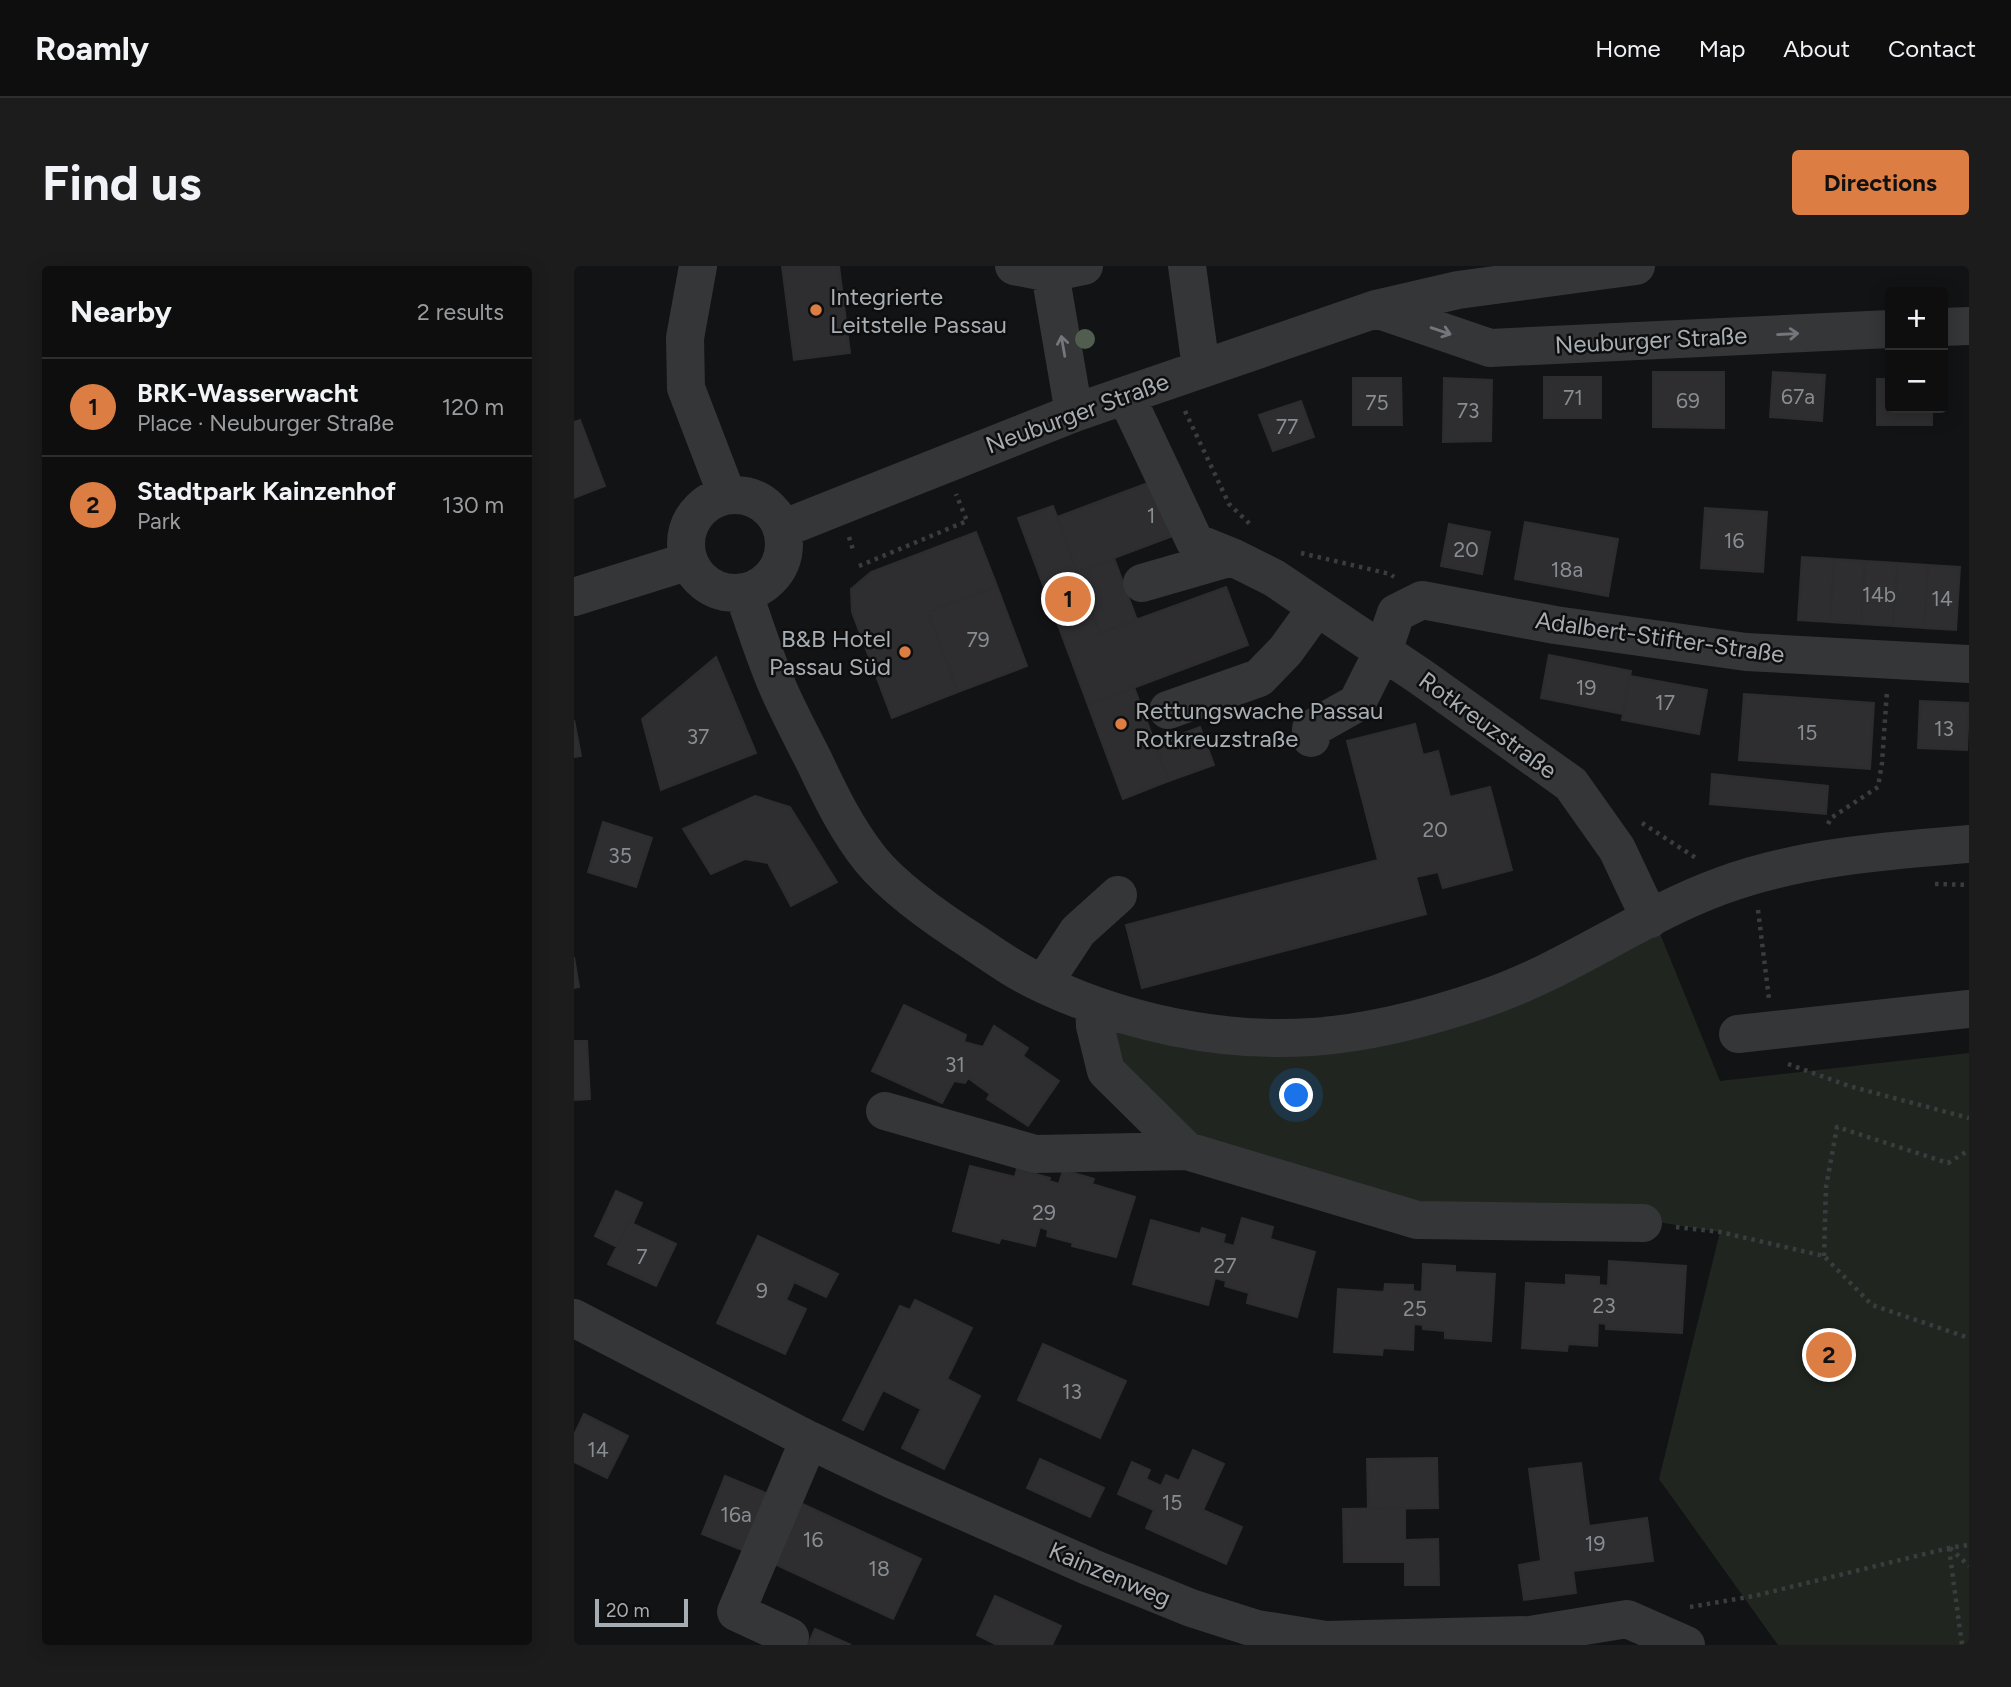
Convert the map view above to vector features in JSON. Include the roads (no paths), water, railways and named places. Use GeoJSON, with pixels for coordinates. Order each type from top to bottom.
{"type":"FeatureCollection","features":[{"type":"Feature","properties":{"kind":"street"},"geometry":{"type":"LineString","coordinates":[[1185,374],[1187,266]]}},
{"type":"Feature","properties":{"kind":"street","name":"Neuburger Straße"},"geometry":{"type":"LineString","coordinates":[[782,529],[1074,413],[1376,309],[1450,278],[1636,266]]}},
{"type":"Feature","properties":{"kind":"street"},"geometry":{"type":"LineString","coordinates":[[695,268],[685,338],[686,388],[727,495]]}},
{"type":"Feature","properties":{"kind":"street"},"geometry":{"type":"LineString","coordinates":[[1049,268],[1074,413]]}},
{"type":"Feature","properties":{"kind":"street","name":"Neuburger Straße"},"geometry":{"type":"LineString","coordinates":[[1376,309],[1490,348],[1885,329]]}},
{"type":"Feature","properties":{"kind":"street"},"geometry":{"type":"LineString","coordinates":[[1948,327],[1969,326]]}},
{"type":"Feature","properties":{"kind":"street","name":"Rotkreuzstraße"},"geometry":{"type":"LineString","coordinates":[[1126,396],[1195,542],[1245,545],[1274,578],[1478,716],[1571,784],[1617,849],[1650,919]]}},
{"type":"Feature","properties":{"kind":"street"},"geometry":{"type":"LineString","coordinates":[[727,495],[755,499],[776,516],[782,529],[785,545],[781,562],[772,576],[759,587],[743,592],[726,592],[710,587],[697,575],[689,561],[687,532],[692,519],[702,507],[714,499],[727,495]]}},
{"type":"Feature","properties":{"kind":"street"},"geometry":{"type":"LineString","coordinates":[[1142,583],[1245,545]]}},
{"type":"Feature","properties":{"kind":"street"},"geometry":{"type":"LineString","coordinates":[[574,597],[689,561]]}},
{"type":"Feature","properties":{"kind":"street"},"geometry":{"type":"LineString","coordinates":[[743,592],[777,687],[842,819],[872,862],[920,904],[961,934],[1043,984],[1094,1005],[1149,1022],[1246,1037],[1311,1038],[1363,1031],[1429,1016],[1488,998],[1547,973],[1650,919],[1719,887],[1812,861],[1969,845]]}},
{"type":"Feature","properties":{"kind":"street","name":"Adalbert-Stifter-Straße"},"geometry":{"type":"LineString","coordinates":[[1383,651],[1396,613],[1422,600],[1555,625],[1746,652],[1969,664]]}},
{"type":"Feature","properties":{"kind":"street"},"geometry":{"type":"LineString","coordinates":[[1168,710],[1259,678],[1286,650],[1317,607]]}},
{"type":"Feature","properties":{"kind":"street"},"geometry":{"type":"LineString","coordinates":[[1311,738],[1311,729],[1357,703],[1383,651]]}},
{"type":"Feature","properties":{"kind":"street"},"geometry":{"type":"LineString","coordinates":[[1043,984],[1078,931],[1118,895]]}},
{"type":"Feature","properties":{"kind":"street"},"geometry":{"type":"LineString","coordinates":[[1094,1005],[1095,1026],[1106,1071],[1187,1151]]}},
{"type":"Feature","properties":{"kind":"street"},"geometry":{"type":"LineString","coordinates":[[1759,1032],[1969,1009]]}},
{"type":"Feature","properties":{"kind":"street"},"geometry":{"type":"LineString","coordinates":[[885,1111],[1035,1154],[1187,1151],[1417,1220],[1643,1223]]}},
{"type":"Feature","properties":{"kind":"street","name":"Kainzenweg"},"geometry":{"type":"LineString","coordinates":[[574,1318],[809,1440],[891,1479],[1090,1567],[1191,1608],[1257,1629],[1326,1640],[1530,1635],[1627,1619],[1682,1627]]}},
{"type":"Feature","properties":{"kind":"street"},"geometry":{"type":"LineString","coordinates":[[790,1637],[736,1612],[809,1440]]}},
{"type":"Feature","properties":{"kind":"place","name":"Integrierte Leitstelle Passau"},"geometry":{"type":"Point","coordinates":[816,310]}},
{"type":"Feature","properties":{"kind":"place","name":"BRK-Wasserwacht"},"geometry":{"type":"Point","coordinates":[1068,599]}},
{"type":"Feature","properties":{"kind":"place","name":"B&B Hotel Passau Süd"},"geometry":{"type":"Point","coordinates":[905,652]}},
{"type":"Feature","properties":{"kind":"place","name":"Rettungswache Passau Rotkreuzstraße"},"geometry":{"type":"Point","coordinates":[1121,724]}},
{"type":"Feature","properties":{"kind":"place","name":"Stadtpark Kainzenhof"},"geometry":{"type":"Point","coordinates":[1829,1355]}}]}
